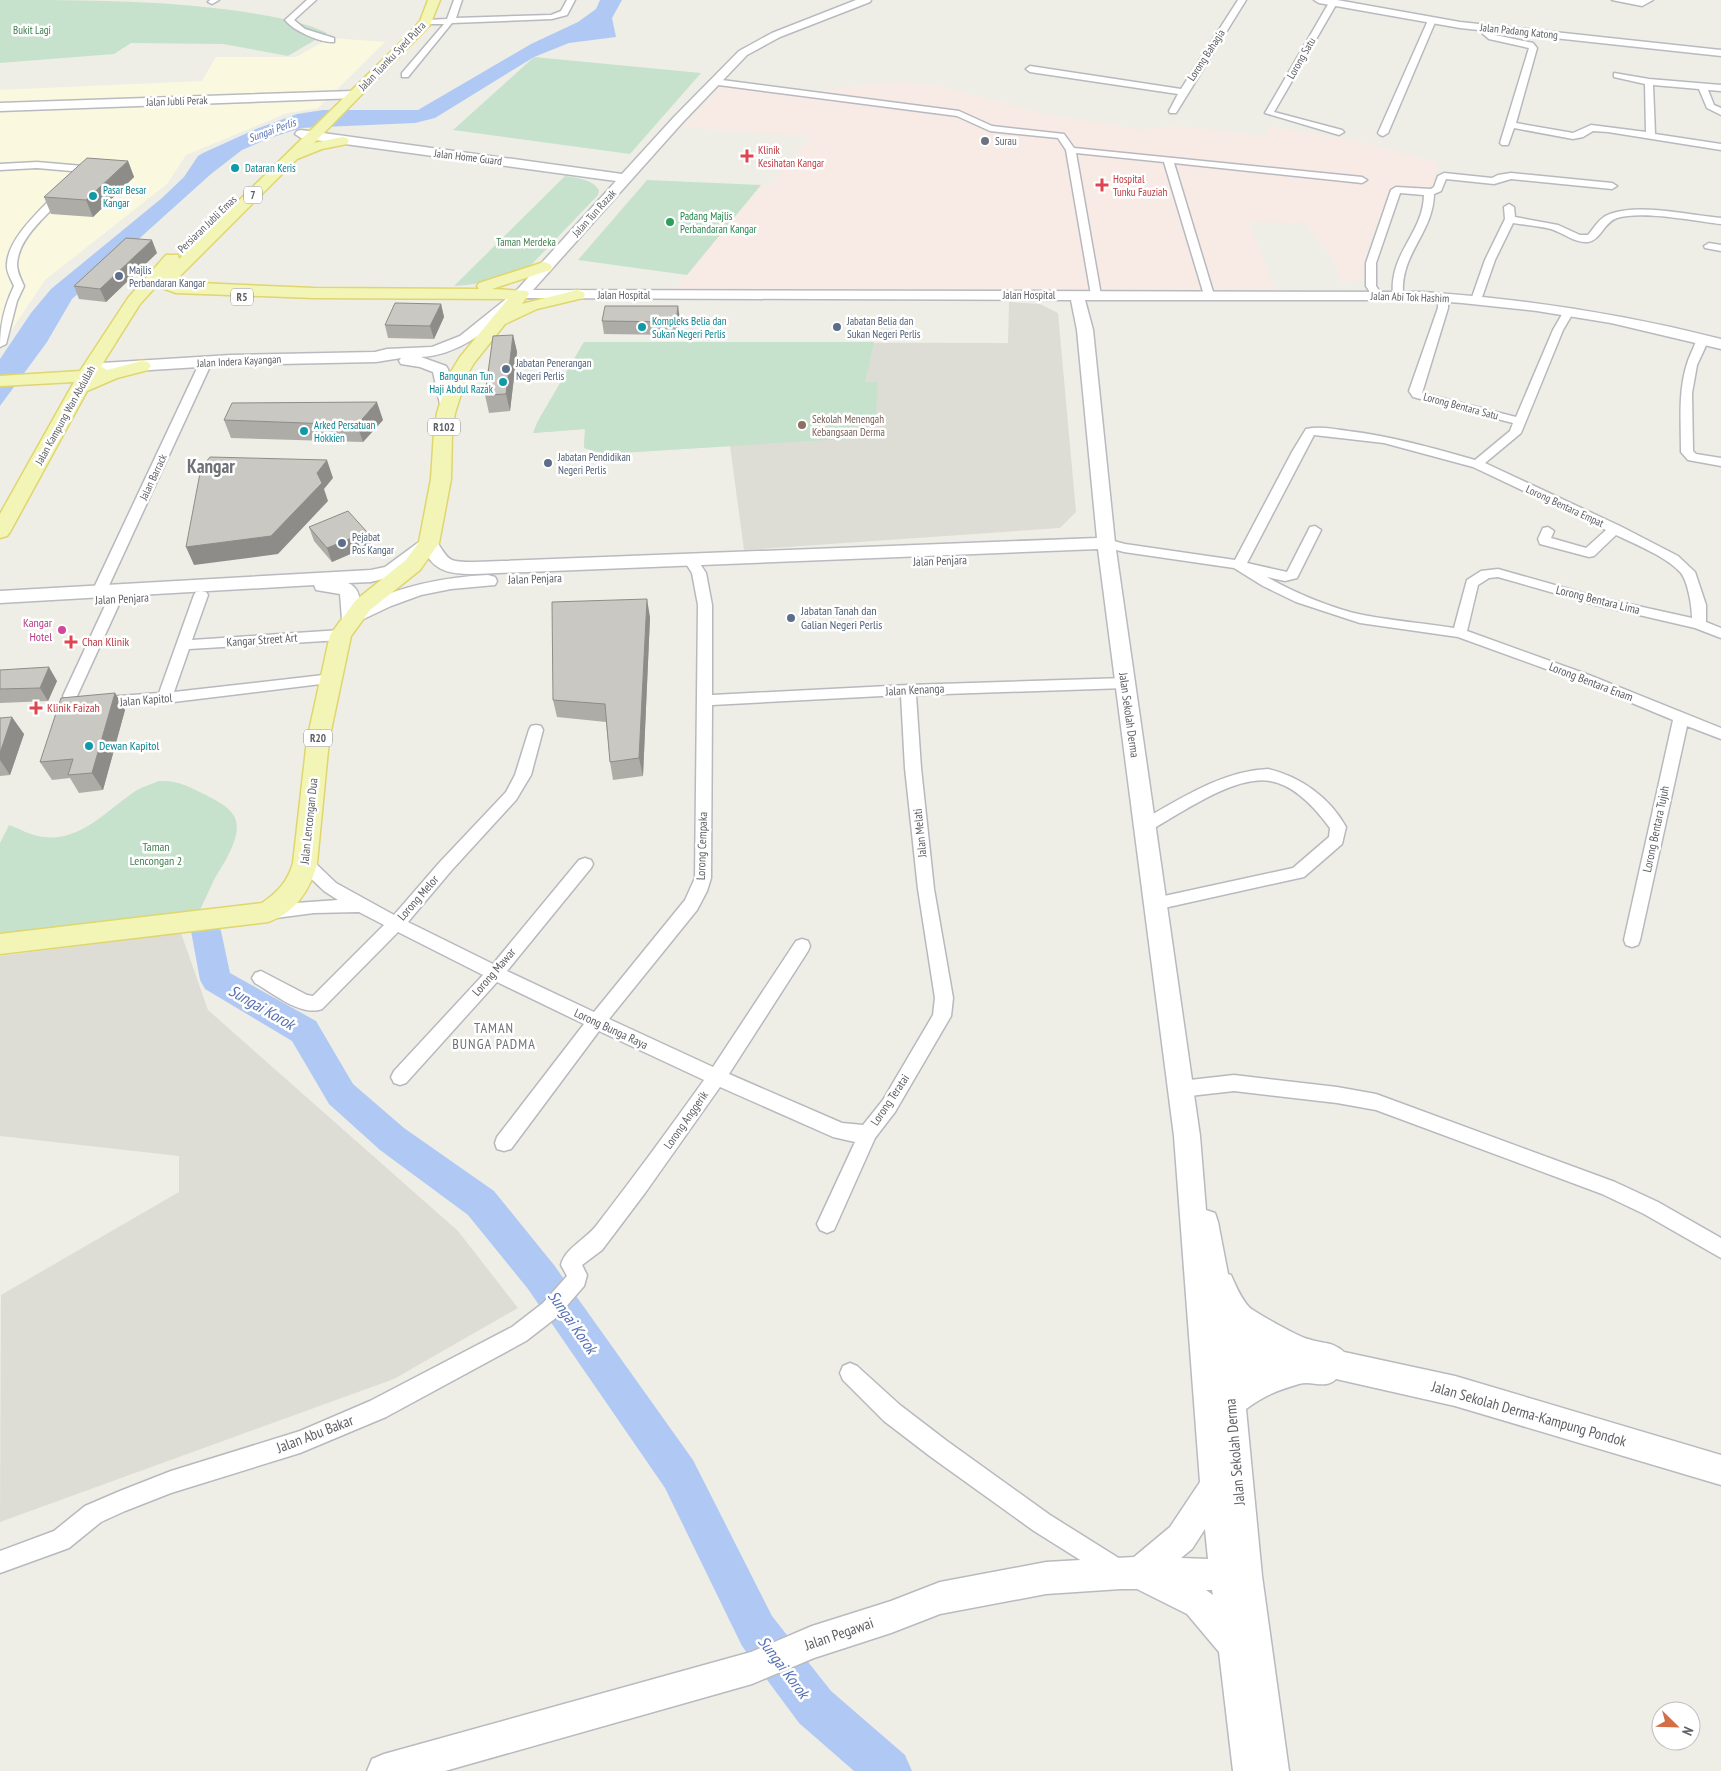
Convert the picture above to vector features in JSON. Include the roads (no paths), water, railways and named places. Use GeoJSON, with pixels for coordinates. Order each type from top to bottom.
{"type":"FeatureCollection","features":[{"type":"Feature","properties":{"kind":"main road","name":"Jalan Tuanku Syed Putra"},"geometry":{"type":"LineString","coordinates":[[341,101],[426,22],[434,0]]}},
{"type":"Feature","properties":{"kind":"main road","name":"Jalan Tuanku Syed Putra"},"geometry":{"type":"LineString","coordinates":[[341,101],[391,45],[412,18]]}},
{"type":"Feature","properties":{"kind":"main road","name":"7"},"geometry":{"type":"LineString","coordinates":[[309,133],[341,101]]}},
{"type":"Feature","properties":{"kind":"main road"},"geometry":{"type":"LineString","coordinates":[[309,133],[342,141]]}},
{"type":"Feature","properties":{"kind":"main road","name":"Persiaran Jubli Emas"},"geometry":{"type":"LineString","coordinates":[[164,288],[187,252],[290,157],[309,133]]}},
{"type":"Feature","properties":{"kind":"main road","name":"Persiaran Jubli Emas"},"geometry":{"type":"LineString","coordinates":[[164,288],[187,252],[309,133]]}},
{"type":"Feature","properties":{"kind":"main road"},"geometry":{"type":"LineString","coordinates":[[290,157],[318,146],[342,141]]}},
{"type":"Feature","properties":{"kind":"main road"},"geometry":{"type":"LineString","coordinates":[[458,293],[497,283],[544,267]]}},
{"type":"Feature","properties":{"kind":"main road","name":"Jalan Hospital"},"geometry":{"type":"LineString","coordinates":[[164,288],[255,297],[314,293],[521,294]]}},
{"type":"Feature","properties":{"kind":"main road","name":"Jalan Kampung Wan Abdullah"},"geometry":{"type":"LineString","coordinates":[[0,532],[133,303],[164,288]]}},
{"type":"Feature","properties":{"kind":"main road","name":"R5"},"geometry":{"type":"LineString","coordinates":[[95,368],[142,306],[155,299],[164,288]]}},
{"type":"Feature","properties":{"kind":"main road"},"geometry":{"type":"LineString","coordinates":[[458,293],[480,300],[487,307],[488,326],[523,308],[577,295]]}},
{"type":"Feature","properties":{"kind":"main road","name":"Jalan Tun Razak"},"geometry":{"type":"LineString","coordinates":[[429,543],[441,479],[443,432],[448,404],[458,375],[488,326],[521,294]]}},
{"type":"Feature","properties":{"kind":"main road"},"geometry":{"type":"LineString","coordinates":[[0,371],[42,373],[81,361],[106,376],[142,366]]}},
{"type":"Feature","properties":{"kind":"main road"},"geometry":{"type":"LineString","coordinates":[[0,380],[122,363],[142,366]]}},
{"type":"Feature","properties":{"kind":"main road"},"geometry":{"type":"LineString","coordinates":[[346,627],[375,594],[413,565],[429,543]]}},
{"type":"Feature","properties":{"kind":"main road","name":"Jalan Lencongan Dua"},"geometry":{"type":"LineString","coordinates":[[0,944],[268,912],[281,904],[295,890],[302,878],[318,740],[346,627]]}},
{"type":"Feature","properties":{"kind":"street"},"geometry":{"type":"LineString","coordinates":[[312,0],[289,20],[302,30],[331,40]]}},
{"type":"Feature","properties":{"kind":"street"},"geometry":{"type":"LineString","coordinates":[[405,75],[451,20],[458,0]]}},
{"type":"Feature","properties":{"kind":"street"},"geometry":{"type":"LineString","coordinates":[[426,22],[552,17],[564,13],[571,0]]}},
{"type":"Feature","properties":{"kind":"street","name":"Jalan Tun Razak"},"geometry":{"type":"LineString","coordinates":[[521,294],[606,198],[733,61],[750,47],[776,35],[866,0]]}},
{"type":"Feature","properties":{"kind":"street","name":"Lorong Bahagia"},"geometry":{"type":"LineString","coordinates":[[1173,111],[1183,92],[1242,0]]}},
{"type":"Feature","properties":{"kind":"street","name":"Jalan Padang Katong"},"geometry":{"type":"LineString","coordinates":[[1320,0],[1489,28],[1721,53]]}},
{"type":"Feature","properties":{"kind":"street"},"geometry":{"type":"LineString","coordinates":[[1616,0],[1642,4],[1649,0]]}},
{"type":"Feature","properties":{"kind":"street","name":"Lorong Satu"},"geometry":{"type":"LineString","coordinates":[[1333,3],[1268,112],[1339,132]]}},
{"type":"Feature","properties":{"kind":"street"},"geometry":{"type":"LineString","coordinates":[[1383,133],[1432,20]]}},
{"type":"Feature","properties":{"kind":"street"},"geometry":{"type":"LineString","coordinates":[[1489,28],[1487,34],[1492,37],[1530,45],[1533,48],[1505,143]]}},
{"type":"Feature","properties":{"kind":"street"},"geometry":{"type":"LineString","coordinates":[[1030,69],[1183,92]]}},
{"type":"Feature","properties":{"kind":"street"},"geometry":{"type":"LineString","coordinates":[[1617,75],[1649,82],[1721,88]]}},
{"type":"Feature","properties":{"kind":"street"},"geometry":{"type":"LineString","coordinates":[[714,82],[959,114],[990,128],[1060,136],[1065,139],[1071,150],[1096,295]]}},
{"type":"Feature","properties":{"kind":"street"},"geometry":{"type":"LineString","coordinates":[[1649,82],[1651,137]]}},
{"type":"Feature","properties":{"kind":"street"},"geometry":{"type":"LineString","coordinates":[[1703,87],[1710,106],[1721,112]]}},
{"type":"Feature","properties":{"kind":"street","name":"Jalan Jubli Perak"},"geometry":{"type":"LineString","coordinates":[[0,108],[341,101]]}},
{"type":"Feature","properties":{"kind":"street","name":"Jalan Jubli Perak"},"geometry":{"type":"LineString","coordinates":[[0,112],[341,101]]}},
{"type":"Feature","properties":{"kind":"street"},"geometry":{"type":"LineString","coordinates":[[1511,125],[1573,136],[1595,128],[1721,147]]}},
{"type":"Feature","properties":{"kind":"street","name":"Jalan Home Guard"},"geometry":{"type":"LineString","coordinates":[[342,141],[625,178]]}},
{"type":"Feature","properties":{"kind":"street"},"geometry":{"type":"LineString","coordinates":[[1071,150],[1362,180]]}},
{"type":"Feature","properties":{"kind":"street"},"geometry":{"type":"LineString","coordinates":[[586,172],[618,169],[635,163],[646,156]]}},
{"type":"Feature","properties":{"kind":"street"},"geometry":{"type":"LineString","coordinates":[[1168,160],[1209,295]]}},
{"type":"Feature","properties":{"kind":"street"},"geometry":{"type":"LineString","coordinates":[[0,167],[37,165],[77,176],[24,238],[14,253],[12,266],[20,286],[12,301],[0,344]]}},
{"type":"Feature","properties":{"kind":"street"},"geometry":{"type":"LineString","coordinates":[[586,172],[601,182],[606,198]]}},
{"type":"Feature","properties":{"kind":"street"},"geometry":{"type":"LineString","coordinates":[[1376,295],[1371,286],[1371,263],[1394,192],[1400,190],[1429,192],[1438,189],[1441,178],[1444,176],[1494,181],[1501,177],[1511,176],[1612,186]]}},
{"type":"Feature","properties":{"kind":"street"},"geometry":{"type":"LineString","coordinates":[[1398,295],[1396,282],[1401,261],[1426,216],[1429,192]]}},
{"type":"Feature","properties":{"kind":"street"},"geometry":{"type":"LineString","coordinates":[[1476,300],[1490,260],[1510,219],[1509,207]]}},
{"type":"Feature","properties":{"kind":"street"},"geometry":{"type":"LineString","coordinates":[[1510,219],[1554,227],[1570,235],[1587,239],[1591,238],[1611,216],[1660,215],[1721,221]]}},
{"type":"Feature","properties":{"kind":"street"},"geometry":{"type":"LineString","coordinates":[[1709,246],[1721,248]]}},
{"type":"Feature","properties":{"kind":"street"},"geometry":{"type":"LineString","coordinates":[[0,254],[14,253]]}},
{"type":"Feature","properties":{"kind":"street"},"geometry":{"type":"LineString","coordinates":[[544,267],[556,285],[577,295]]}},
{"type":"Feature","properties":{"kind":"street","name":"Jalan Hospital"},"geometry":{"type":"LineString","coordinates":[[521,294],[1096,295]]}},
{"type":"Feature","properties":{"kind":"street"},"geometry":{"type":"LineString","coordinates":[[1040,295],[1082,314],[1093,302],[1115,295]]}},
{"type":"Feature","properties":{"kind":"street","name":"Jalan Sekolah Derma"},"geometry":{"type":"LineString","coordinates":[[1077,295],[1085,330],[1112,548],[1125,683],[1187,1136],[1214,1351],[1231,1402],[1236,1575],[1234,1644],[1250,1771]]}},
{"type":"Feature","properties":{"kind":"street","name":"Jalan Abi Tok Hashim"},"geometry":{"type":"LineString","coordinates":[[1096,295],[1398,295],[1443,297],[1568,313],[1647,326],[1721,344]]}},
{"type":"Feature","properties":{"kind":"street","name":"Lorong Bentara Satu"},"geometry":{"type":"LineString","coordinates":[[1443,297],[1443,308],[1415,391],[1417,395],[1519,421]]}},
{"type":"Feature","properties":{"kind":"street"},"geometry":{"type":"LineString","coordinates":[[0,302],[12,301]]}},
{"type":"Feature","properties":{"kind":"street"},"geometry":{"type":"LineString","coordinates":[[1477,464],[1515,433],[1558,330],[1568,313]]}},
{"type":"Feature","properties":{"kind":"street"},"geometry":{"type":"LineString","coordinates":[[376,357],[387,354],[434,352],[465,339],[488,326]]}},
{"type":"Feature","properties":{"kind":"street"},"geometry":{"type":"LineString","coordinates":[[1703,339],[1691,366],[1686,393],[1687,452],[1692,457],[1721,462]]}},
{"type":"Feature","properties":{"kind":"street"},"geometry":{"type":"LineString","coordinates":[[376,357],[423,362],[440,369],[448,404]]}},
{"type":"Feature","properties":{"kind":"street","name":"Jalan Indera Kayangan"},"geometry":{"type":"LineString","coordinates":[[142,366],[206,362],[376,357]]}},
{"type":"Feature","properties":{"kind":"street","name":"Jalan Barrack"},"geometry":{"type":"LineString","coordinates":[[106,596],[206,362]]}},
{"type":"Feature","properties":{"kind":"street","name":"Lorong Bentara Empat"},"geometry":{"type":"LineString","coordinates":[[1239,566],[1310,432],[1322,431],[1385,439],[1477,464],[1615,529],[1673,559],[1685,568],[1696,593],[1699,605],[1699,624]]}},
{"type":"Feature","properties":{"kind":"street"},"geometry":{"type":"LineString","coordinates":[[1548,531],[1544,539],[1545,541],[1589,553],[1615,529]]}},
{"type":"Feature","properties":{"kind":"street"},"geometry":{"type":"LineString","coordinates":[[1112,548],[1223,561],[1281,577],[1292,576],[1316,530]]}},
{"type":"Feature","properties":{"kind":"street"},"geometry":{"type":"LineString","coordinates":[[429,543],[436,558],[442,564],[461,568],[695,566]]}},
{"type":"Feature","properties":{"kind":"street","name":"Jalan Penjara"},"geometry":{"type":"LineString","coordinates":[[0,607],[106,596],[371,576],[391,571],[429,543]]}},
{"type":"Feature","properties":{"kind":"street","name":"Jalan Penjara"},"geometry":{"type":"LineString","coordinates":[[346,627],[393,597],[433,586],[478,581],[695,566],[943,560],[1112,548]]}},
{"type":"Feature","properties":{"kind":"street","name":"Lorong Cempaka"},"geometry":{"type":"LineString","coordinates":[[504,1143],[596,1022],[691,905],[699,891],[703,878],[705,605],[695,566]]}},
{"type":"Feature","properties":{"kind":"street","name":"Lorong Bentara Enam"},"geometry":{"type":"LineString","coordinates":[[1239,566],[1301,599],[1360,620],[1460,633],[1584,678],[1721,734]]}},
{"type":"Feature","properties":{"kind":"street","name":"Lorong Bentara Lima"},"geometry":{"type":"LineString","coordinates":[[1460,633],[1472,583],[1486,574],[1498,573],[1596,601],[1699,624]]}},
{"type":"Feature","properties":{"kind":"street","name":"Jalan Penjara"},"geometry":{"type":"LineString","coordinates":[[0,597],[201,595],[339,585],[348,589],[351,594],[346,627]]}},
{"type":"Feature","properties":{"kind":"street"},"geometry":{"type":"LineString","coordinates":[[165,698],[201,595]]}},
{"type":"Feature","properties":{"kind":"street","name":"Jalan Kapitol"},"geometry":{"type":"LineString","coordinates":[[106,596],[70,696],[74,704],[165,698],[332,679]]}},
{"type":"Feature","properties":{"kind":"street"},"geometry":{"type":"LineString","coordinates":[[1699,624],[1721,633]]}},
{"type":"Feature","properties":{"kind":"street","name":"Kangar Street Art"},"geometry":{"type":"LineString","coordinates":[[183,645],[346,627]]}},
{"type":"Feature","properties":{"kind":"street","name":"Jalan Kenanga"},"geometry":{"type":"LineString","coordinates":[[704,700],[908,690],[1125,683]]}},
{"type":"Feature","properties":{"kind":"street","name":"Jalan Melati"},"geometry":{"type":"LineString","coordinates":[[908,690],[913,768],[926,889],[941,975]]}},
{"type":"Feature","properties":{"kind":"street","name":"Lorong Bentara Tujuh"},"geometry":{"type":"LineString","coordinates":[[1632,940],[1681,718]]}},
{"type":"Feature","properties":{"kind":"street","name":"Lorong Melor"},"geometry":{"type":"LineString","coordinates":[[262,978],[304,1002],[316,1004],[396,924],[445,867],[511,796],[523,775],[536,730]]}},
{"type":"Feature","properties":{"kind":"street"},"geometry":{"type":"LineString","coordinates":[[1145,826],[1211,791],[1251,775],[1270,775],[1310,795],[1329,814],[1338,827],[1336,840],[1298,872],[1155,904]]}},
{"type":"Feature","properties":{"kind":"street","name":"Lorong Bunga Raya"},"geometry":{"type":"LineString","coordinates":[[305,864],[330,887],[361,906],[596,1022],[716,1078],[840,1131],[855,1134],[868,1133]]}},
{"type":"Feature","properties":{"kind":"street","name":"Lorong Mawar"},"geometry":{"type":"LineString","coordinates":[[400,1077],[496,972],[585,864]]}},
{"type":"Feature","properties":{"kind":"street"},"geometry":{"type":"LineString","coordinates":[[268,912],[314,907],[361,906]]}},
{"type":"Feature","properties":{"kind":"street","name":"Lorong Anggerik"},"geometry":{"type":"LineString","coordinates":[[572,1285],[577,1279],[577,1275],[571,1266],[572,1260],[595,1243],[638,1187],[716,1078],[802,946]]}},
{"type":"Feature","properties":{"kind":"street","name":"Lorong Teratai"},"geometry":{"type":"LineString","coordinates":[[827,1224],[868,1133],[889,1106],[942,1016],[944,998],[941,975]]}},
{"type":"Feature","properties":{"kind":"street"},"geometry":{"type":"LineString","coordinates":[[1180,1089],[1234,1083],[1337,1095],[1376,1102],[1608,1188],[1651,1208],[1721,1249]]}},
{"type":"Feature","properties":{"kind":"street","name":"Jalan Sekolah Derma"},"geometry":{"type":"LineString","coordinates":[[1187,1136],[1216,1272],[1214,1351],[1215,1485],[1236,1575],[1272,1771]]}},
{"type":"Feature","properties":{"kind":"street"},"geometry":{"type":"LineString","coordinates":[[1216,1272],[1229,1303],[1241,1318],[1304,1361]]}},
{"type":"Feature","properties":{"kind":"street","name":"Jalan Abu Bakar"},"geometry":{"type":"LineString","coordinates":[[0,1562],[61,1540],[93,1514],[120,1502],[171,1482],[300,1442],[378,1409],[519,1334],[544,1316],[572,1285]]}},
{"type":"Feature","properties":{"kind":"street","name":"Jalan Sekolah Derma-Kampung Pondok"},"geometry":{"type":"LineString","coordinates":[[1214,1351],[1304,1361],[1330,1371],[1336,1365],[1455,1391],[1721,1470]]}},
{"type":"Feature","properties":{"kind":"street"},"geometry":{"type":"LineString","coordinates":[[1231,1402],[1259,1382],[1304,1361]]}},
{"type":"Feature","properties":{"kind":"street"},"geometry":{"type":"LineString","coordinates":[[850,1373],[892,1413],[1042,1522],[1131,1573],[1198,1603],[1234,1644]]}},
{"type":"Feature","properties":{"kind":"street"},"geometry":{"type":"LineString","coordinates":[[1131,1573],[1180,1538],[1215,1485]]}},
{"type":"Feature","properties":{"kind":"street","name":"Jalan Pegawai"},"geometry":{"type":"LineString","coordinates":[[384,1771],[752,1668],[812,1642],[891,1617],[940,1598],[1046,1578],[1131,1573],[1236,1575]]}},
{"type":"Feature","properties":{"kind":"water","name":"Sungai Perlis"},"geometry":{"type":"Polygon","coordinates":[[[600,0],[622,0],[612,18],[616,37],[569,43],[534,57],[435,118],[415,123],[301,128],[242,150],[211,174],[72,299],[47,342],[0,406],[0,359],[31,313],[51,289],[162,198],[184,177],[198,156],[256,129],[297,114],[323,110],[418,110],[531,44],[578,22],[596,9],[600,0]]]}},
{"type":"Feature","properties":{"kind":"waterway","name":"Sungai Korok"},"geometry":{"type":"LineString","coordinates":[[206,931],[216,980],[304,1031],[341,1094],[392,1139],[481,1203],[541,1277],[679,1474],[757,1631],[815,1707],[889,1771]]}},
{"type":"Feature","properties":{"kind":"place","name":"Surau"},"geometry":{"type":"Point","coordinates":[985,141]}},
{"type":"Feature","properties":{"kind":"place","name":"Klinik Kesihatan Kangar"},"geometry":{"type":"Point","coordinates":[747,156]}},
{"type":"Feature","properties":{"kind":"place","name":"Dataran Keris"},"geometry":{"type":"Point","coordinates":[235,168]}},
{"type":"Feature","properties":{"kind":"place","name":"Hospital Tunku Fauziah"},"geometry":{"type":"Point","coordinates":[1102,185]}},
{"type":"Feature","properties":{"kind":"place","name":"Pasar Besar Kangar"},"geometry":{"type":"Point","coordinates":[93,196]}},
{"type":"Feature","properties":{"kind":"place","name":"Padang Majlis Perbandaran Kangar"},"geometry":{"type":"Point","coordinates":[670,222]}},
{"type":"Feature","properties":{"kind":"place","name":"Majlis Perbandaran Kangar"},"geometry":{"type":"Point","coordinates":[119,276]}},
{"type":"Feature","properties":{"kind":"place","name":"Kompleks Belia dan Sukan Negeri Perlis"},"geometry":{"type":"Point","coordinates":[642,327]}},
{"type":"Feature","properties":{"kind":"place","name":"Jabatan Belia dan Sukan Negeri Perlis"},"geometry":{"type":"Point","coordinates":[837,327]}},
{"type":"Feature","properties":{"kind":"place","name":"Jabatan Penerangan Negeri Perlis"},"geometry":{"type":"Point","coordinates":[506,369]}},
{"type":"Feature","properties":{"kind":"place","name":"Bangunan Tun Haji Abdul Razak"},"geometry":{"type":"Point","coordinates":[503,382]}},
{"type":"Feature","properties":{"kind":"place","name":"Sekolah Menengah Kebangsaan Derma"},"geometry":{"type":"Point","coordinates":[802,425]}},
{"type":"Feature","properties":{"kind":"place","name":"Arked Persatuan Hokkien"},"geometry":{"type":"Point","coordinates":[304,431]}},
{"type":"Feature","properties":{"kind":"place","name":"Jabatan Pendidikan Negeri Perlis"},"geometry":{"type":"Point","coordinates":[548,463]}},
{"type":"Feature","properties":{"kind":"place","name":"Pejabat Pos Kangar"},"geometry":{"type":"Point","coordinates":[342,543]}},
{"type":"Feature","properties":{"kind":"place","name":"Jabatan Tanah dan Galian Negeri Perlis"},"geometry":{"type":"Point","coordinates":[791,618]}},
{"type":"Feature","properties":{"kind":"place","name":"Kangar Hotel"},"geometry":{"type":"Point","coordinates":[62,630]}},
{"type":"Feature","properties":{"kind":"place","name":"Chan Klinik"},"geometry":{"type":"Point","coordinates":[71,642]}},
{"type":"Feature","properties":{"kind":"place","name":"Klinik Faizah"},"geometry":{"type":"Point","coordinates":[36,708]}},
{"type":"Feature","properties":{"kind":"place","name":"Dewan Kapitol"},"geometry":{"type":"Point","coordinates":[89,746]}},
{"type":"Feature","properties":{"kind":"district","name":"Kangar"},"geometry":{"type":"Point","coordinates":[211,466]}},
{"type":"Feature","properties":{"kind":"district","name":"TAMAN BUNGA PADMA"},"geometry":{"type":"Point","coordinates":[494,1036]}},
{"type":"Feature","properties":{"kind":"park label","name":"Bukit Lagi"},"geometry":{"type":"Point","coordinates":[32,30]}},
{"type":"Feature","properties":{"kind":"park label","name":"Taman Merdeka"},"geometry":{"type":"Point","coordinates":[526,242]}},
{"type":"Feature","properties":{"kind":"park label","name":"Taman Lencongan 2"},"geometry":{"type":"Point","coordinates":[156,854]}}]}
